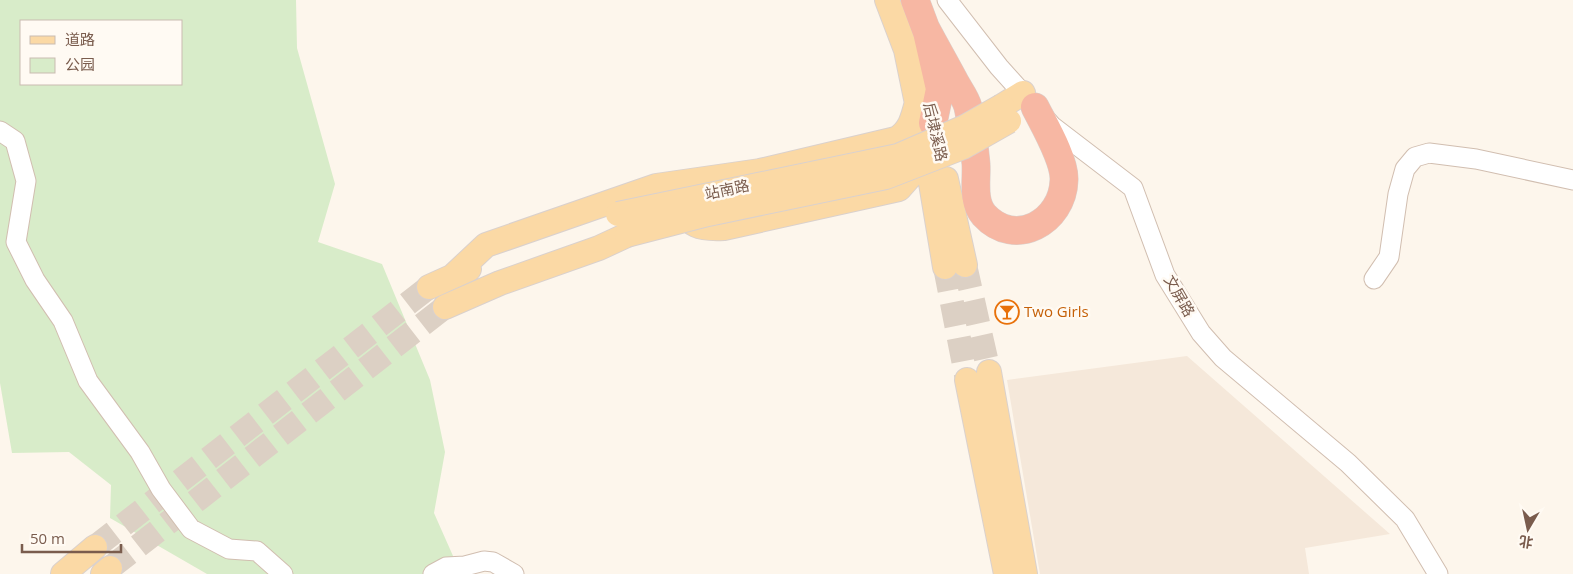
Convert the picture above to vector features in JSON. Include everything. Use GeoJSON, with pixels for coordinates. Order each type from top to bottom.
{"type":"FeatureCollection","features":[{"type":"Feature","properties":{"kind":"highway"},"geometry":{"type":"LineString","coordinates":[[915,0],[925,27],[940,89],[925,113]]}},
{"type":"Feature","properties":{"kind":"highway"},"geometry":{"type":"LineString","coordinates":[[925,27],[967,105],[976,162],[976,198],[983,213],[1002,228],[1029,229],[1054,213],[1062,197],[1065,178],[1059,158],[1029,100]]}},
{"type":"Feature","properties":{"kind":"main road"},"geometry":{"type":"LineString","coordinates":[[454,275],[486,244],[656,186],[760,171],[896,139],[905,134],[913,119],[925,113],[906,50],[887,0]]}},
{"type":"Feature","properties":{"kind":"main road","name":"后埭溪路"},"geometry":{"type":"LineString","coordinates":[[902,0],[908,16],[955,266]]}},
{"type":"Feature","properties":{"kind":"main road","name":"站南路"},"geometry":{"type":"LineString","coordinates":[[445,307],[500,283],[599,248],[622,224],[708,214],[886,176],[921,164],[963,147],[1005,114],[1029,100]]}},
{"type":"Feature","properties":{"kind":"main road","name":"站南路"},"geometry":{"type":"LineString","coordinates":[[429,287],[498,255],[898,156],[965,127],[1005,114]]}},
{"type":"Feature","properties":{"kind":"main road"},"geometry":{"type":"LineString","coordinates":[[724,176],[694,188],[689,195],[686,205],[688,216],[695,225],[702,229],[724,228],[899,189],[921,164]]}},
{"type":"Feature","properties":{"kind":"main road"},"geometry":{"type":"LineString","coordinates":[[1006,574],[978,376],[1025,574]]}},
{"type":"Feature","properties":{"kind":"main road"},"geometry":{"type":"LineString","coordinates":[[63,574],[95,547]]}},
{"type":"Feature","properties":{"kind":"street","name":"文屏路"},"geometry":{"type":"LineString","coordinates":[[947,0],[1000,67],[1052,126],[1133,188],[1166,274],[1201,333],[1223,358],[1348,463],[1399,513],[1438,574]]}},
{"type":"Feature","properties":{"kind":"street"},"geometry":{"type":"LineString","coordinates":[[0,132],[14,141],[26,181],[16,242],[35,280],[63,321],[88,381],[140,452],[161,489],[191,529],[229,549],[257,551],[283,574]]}},
{"type":"Feature","properties":{"kind":"street"},"geometry":{"type":"LineString","coordinates":[[1374,279],[1388,257],[1398,194],[1405,169],[1415,157],[1429,154],[1476,159],[1573,180]]}},
{"type":"Feature","properties":{"kind":"street"},"geometry":{"type":"LineString","coordinates":[[433,574],[446,567],[493,562],[514,574]]}},
{"type":"Feature","properties":{"kind":"shaded area"},"geometry":{"type":"Polygon","coordinates":[[[1187,356],[1390,534],[1305,548],[1309,574],[1040,574],[1007,380],[1187,356]]]}},
{"type":"Feature","properties":{"kind":"green space"},"geometry":{"type":"Polygon","coordinates":[[[0,0],[296,0],[297,48],[335,184],[318,242],[382,264],[430,380],[445,452],[434,513],[461,574],[207,574],[110,518],[111,485],[69,452],[12,453],[0,383],[0,0]]]}},
{"type":"Feature","properties":{"kind":"tunnel"},"geometry":{"type":"LineString","coordinates":[[965,265],[989,372]]}},
{"type":"Feature","properties":{"kind":"tunnel"},"geometry":{"type":"LineString","coordinates":[[945,267],[967,380]]}},
{"type":"Feature","properties":{"kind":"tunnel"},"geometry":{"type":"LineString","coordinates":[[95,547],[429,287]]}},
{"type":"Feature","properties":{"kind":"tunnel"},"geometry":{"type":"LineString","coordinates":[[110,568],[445,307]]}},
{"type":"Feature","properties":{"kind":"place","name":"Two Girls"},"geometry":{"type":"Point","coordinates":[1007,312]}}]}
